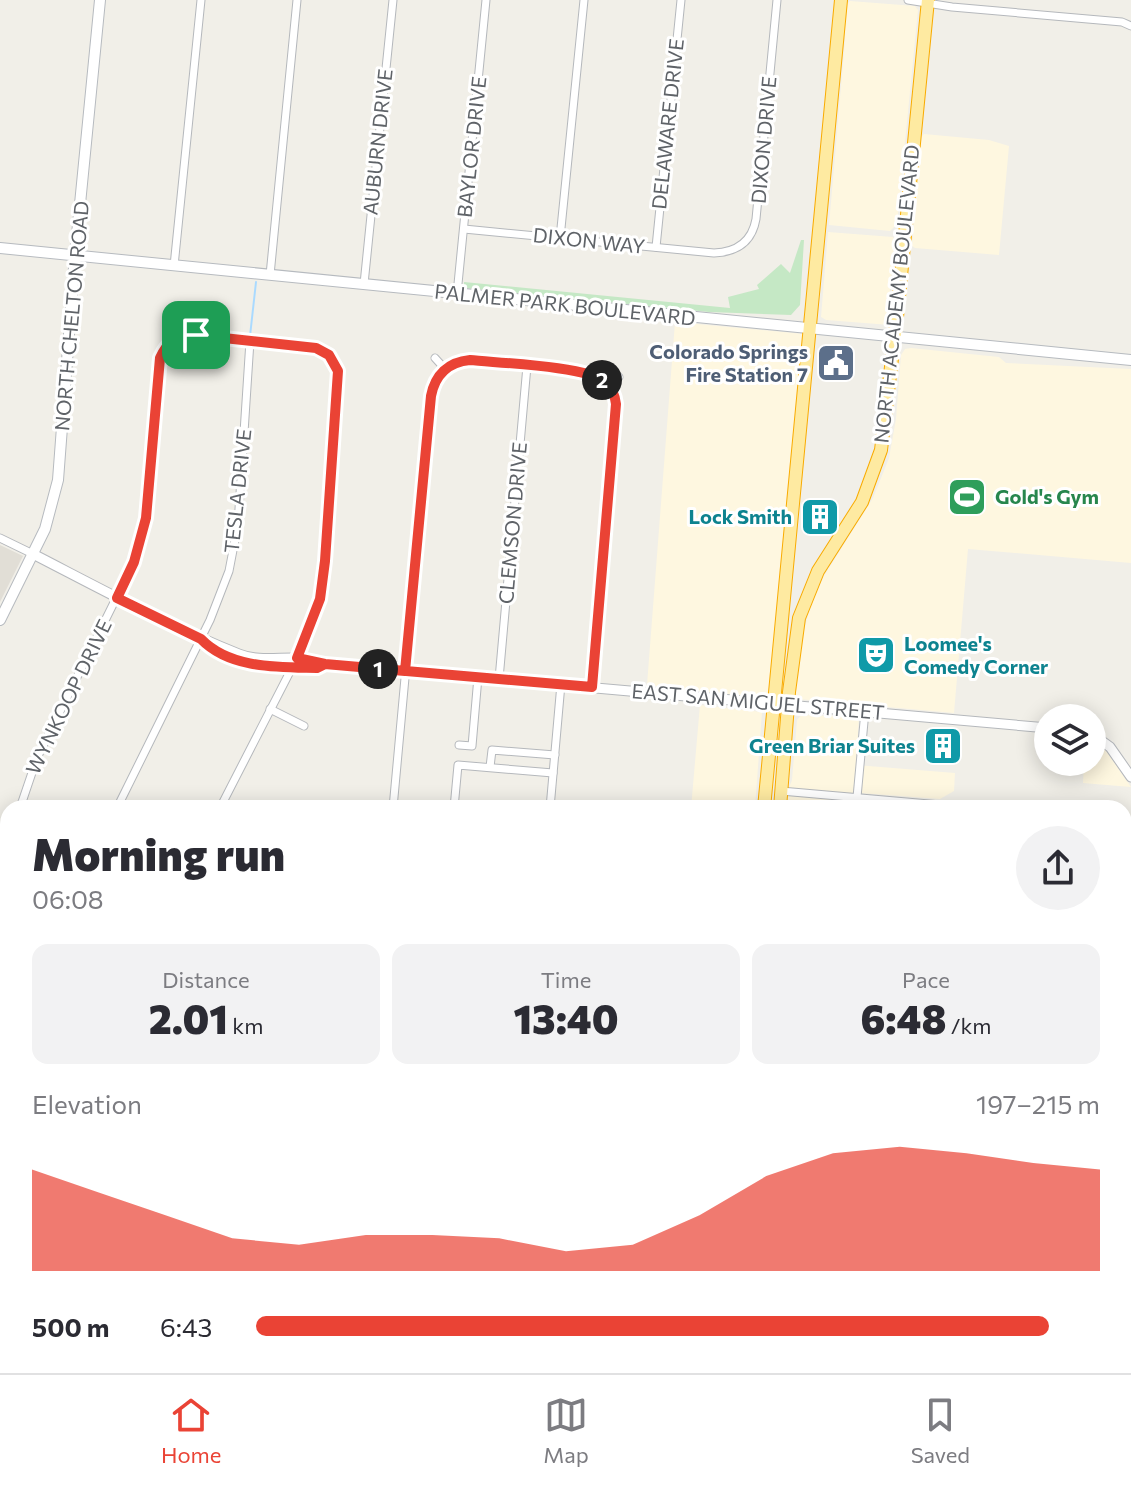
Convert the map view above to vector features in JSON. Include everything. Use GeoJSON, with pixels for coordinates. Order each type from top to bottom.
{"type":"FeatureCollection","features":[{"type":"Feature","properties":{"kind":"highway"},"geometry":{"type":"LineString","coordinates":[[765,800],[841,0]]}},
{"type":"Feature","properties":{"kind":"highway","name":"NORTH ACADEMY BOULEVARD"},"geometry":{"type":"LineString","coordinates":[[780,800],[794,646],[804,603],[818,571],[862,502],[881,450],[928,1]]}},
{"type":"Feature","properties":{"kind":"main road","name":"NORTH CHELTON ROAD"},"geometry":{"type":"LineString","coordinates":[[0,620],[49,517],[58,480],[75,255],[100,0]]}},
{"type":"Feature","properties":{"kind":"main road","name":"PALMER PARK BOULEVARD"},"geometry":{"type":"LineString","coordinates":[[0,248],[1131,360]]}},
{"type":"Feature","properties":{"kind":"street"},"geometry":{"type":"LineString","coordinates":[[174,266],[201,0]]}},
{"type":"Feature","properties":{"kind":"street"},"geometry":{"type":"LineString","coordinates":[[270,275],[297,0]]}},
{"type":"Feature","properties":{"kind":"street","name":"AUBURN DRIVE"},"geometry":{"type":"LineString","coordinates":[[364,284],[393,0]]}},
{"type":"Feature","properties":{"kind":"street","name":"BAYLOR DRIVE"},"geometry":{"type":"LineString","coordinates":[[457,294],[486,0]]}},
{"type":"Feature","properties":{"kind":"street"},"geometry":{"type":"LineString","coordinates":[[560,238],[584,0]]}},
{"type":"Feature","properties":{"kind":"street","name":"DELAWARE DRIVE"},"geometry":{"type":"LineString","coordinates":[[656,247],[681,0]]}},
{"type":"Feature","properties":{"kind":"street","name":"DIXON DRIVE"},"geometry":{"type":"LineString","coordinates":[[714,253],[739,247],[754,229],[777,0]]}},
{"type":"Feature","properties":{"kind":"street"},"geometry":{"type":"LineString","coordinates":[[908,0],[952,7],[1122,22],[1131,26]]}},
{"type":"Feature","properties":{"kind":"street","name":"DIXON WAY"},"geometry":{"type":"LineString","coordinates":[[464,229],[714,253]]}},
{"type":"Feature","properties":{"kind":"street","name":"WYNKOOP DRIVE"},"geometry":{"type":"LineString","coordinates":[[23,800],[37,758],[134,562],[146,518],[159,364],[163,352],[171,342],[184,335],[250,341]]}},
{"type":"Feature","properties":{"kind":"street"},"geometry":{"type":"LineString","coordinates":[[225,800],[295,662],[320,599],[338,371],[329,355],[316,348],[250,341]]}},
{"type":"Feature","properties":{"kind":"street","name":"TESLA DRIVE"},"geometry":{"type":"LineString","coordinates":[[121,800],[225,584],[235,542],[250,341]]}},
{"type":"Feature","properties":{"kind":"street"},"geometry":{"type":"LineString","coordinates":[[435,358],[445,369]]}},
{"type":"Feature","properties":{"kind":"street"},"geometry":{"type":"LineString","coordinates":[[394,800],[431,396],[437,377],[455,363],[470,360],[584,373],[601,379],[615,396],[617,412],[592,687]]}},
{"type":"Feature","properties":{"kind":"street","name":"CLEMSON DRIVE"},"geometry":{"type":"LineString","coordinates":[[499,679],[527,366]]}},
{"type":"Feature","properties":{"kind":"street"},"geometry":{"type":"LineString","coordinates":[[609,385],[619,377]]}},
{"type":"Feature","properties":{"kind":"street"},"geometry":{"type":"LineString","coordinates":[[0,538],[33,554]]}},
{"type":"Feature","properties":{"kind":"street","name":"EAST SAN MIGUEL STREET"},"geometry":{"type":"LineString","coordinates":[[33,554],[237,660],[295,662],[317,668],[325,664],[1034,727]]}},
{"type":"Feature","properties":{"kind":"street"},"geometry":{"type":"LineString","coordinates":[[459,745],[472,746],[478,677]]}},
{"type":"Feature","properties":{"kind":"street"},"geometry":{"type":"LineString","coordinates":[[551,800],[561,684]]}},
{"type":"Feature","properties":{"kind":"street"},"geometry":{"type":"LineString","coordinates":[[270,709],[304,726]]}},
{"type":"Feature","properties":{"kind":"street"},"geometry":{"type":"LineString","coordinates":[[857,798],[865,711]]}},
{"type":"Feature","properties":{"kind":"street"},"geometry":{"type":"LineString","coordinates":[[1106,744],[1131,777]]}},
{"type":"Feature","properties":{"kind":"street"},"geometry":{"type":"LineString","coordinates":[[490,767],[492,750],[555,755]]}},
{"type":"Feature","properties":{"kind":"street"},"geometry":{"type":"LineString","coordinates":[[455,800],[458,765],[553,773]]}},
{"type":"Feature","properties":{"kind":"street"},"geometry":{"type":"LineString","coordinates":[[781,791],[881,800]]}},
{"type":"Feature","properties":{"kind":"shaded area"},"geometry":{"type":"Polygon","coordinates":[[[850,1],[915,6],[918,10],[897,224],[890,231],[829,225],[845,40],[843,27],[846,4],[850,1]]]}},
{"type":"Feature","properties":{"kind":"shaded area"},"geometry":{"type":"Polygon","coordinates":[[[924,134],[989,140],[1009,146],[999,255],[912,246],[921,137],[924,134]]]}},
{"type":"Feature","properties":{"kind":"shaded area"},"geometry":{"type":"Polygon","coordinates":[[[828,232],[893,237],[888,309],[890,325],[826,320],[821,317],[828,232]]]}},
{"type":"Feature","properties":{"kind":"shaded area"},"geometry":{"type":"Polygon","coordinates":[[[675,322],[804,334],[769,699],[647,685],[675,322]]]}},
{"type":"Feature","properties":{"kind":"shaded area"},"geometry":{"type":"Polygon","coordinates":[[[905,349],[999,357],[1006,363],[1131,369],[1131,563],[968,549],[954,713],[798,699],[795,694],[801,642],[812,600],[873,498],[889,458],[896,419],[901,355],[905,349]]]}},
{"type":"Feature","properties":{"kind":"shaded area"},"geometry":{"type":"Polygon","coordinates":[[[0,545],[23,556],[0,602],[0,545]]]}},
{"type":"Feature","properties":{"kind":"shaded area"},"geometry":{"type":"Polygon","coordinates":[[[700,705],[762,712],[756,800],[692,800],[700,705]]]}},
{"type":"Feature","properties":{"kind":"shaded area"},"geometry":{"type":"Polygon","coordinates":[[[801,715],[859,717],[856,765],[955,773],[954,791],[940,799],[860,793],[859,800],[785,800],[792,780],[797,720],[801,715]]]}},
{"type":"Feature","properties":{"kind":"shaded area"},"geometry":{"type":"Polygon","coordinates":[[[1106,751],[1131,787],[1083,783],[1083,776],[1106,776],[1106,751]]]}},
{"type":"Feature","properties":{"kind":"green space"},"geometry":{"type":"Polygon","coordinates":[[[801,240],[804,240],[800,305],[791,315],[709,312],[466,288],[464,285],[464,282],[730,308],[728,297],[759,289],[757,285],[781,264],[790,273],[801,240]]]}},
{"type":"Feature","properties":{"kind":"waterway"},"geometry":{"type":"LineString","coordinates":[[250,336],[256,282]]}},
{"type":"Feature","properties":{"kind":"place","name":"Colorado Springs Fire Station 7"},"geometry":{"type":"Point","coordinates":[836,363]}},
{"type":"Feature","properties":{"kind":"place","name":"Gold's Gym"},"geometry":{"type":"Point","coordinates":[967,497]}},
{"type":"Feature","properties":{"kind":"place","name":"Lock Smith"},"geometry":{"type":"Point","coordinates":[820,517]}},
{"type":"Feature","properties":{"kind":"place","name":"Loomee's Comedy Corner"},"geometry":{"type":"Point","coordinates":[876,655]}},
{"type":"Feature","properties":{"kind":"place","name":"Green Briar Suites"},"geometry":{"type":"Point","coordinates":[943,746]}},
{"type":"Feature","properties":{"kind":"route"},"geometry":{"type":"LineString","coordinates":[[196,335],[184,335],[171,342],[160,358],[146,518],[134,562],[117,598],[201,639],[209,647],[248,663],[317,668],[325,664],[405,671],[431,396],[437,377],[455,363],[470,360],[584,373],[606,382],[612,390],[617,412],[592,687],[325,664],[297,658],[320,599],[338,371],[329,355],[316,348],[196,335]]}}]}
